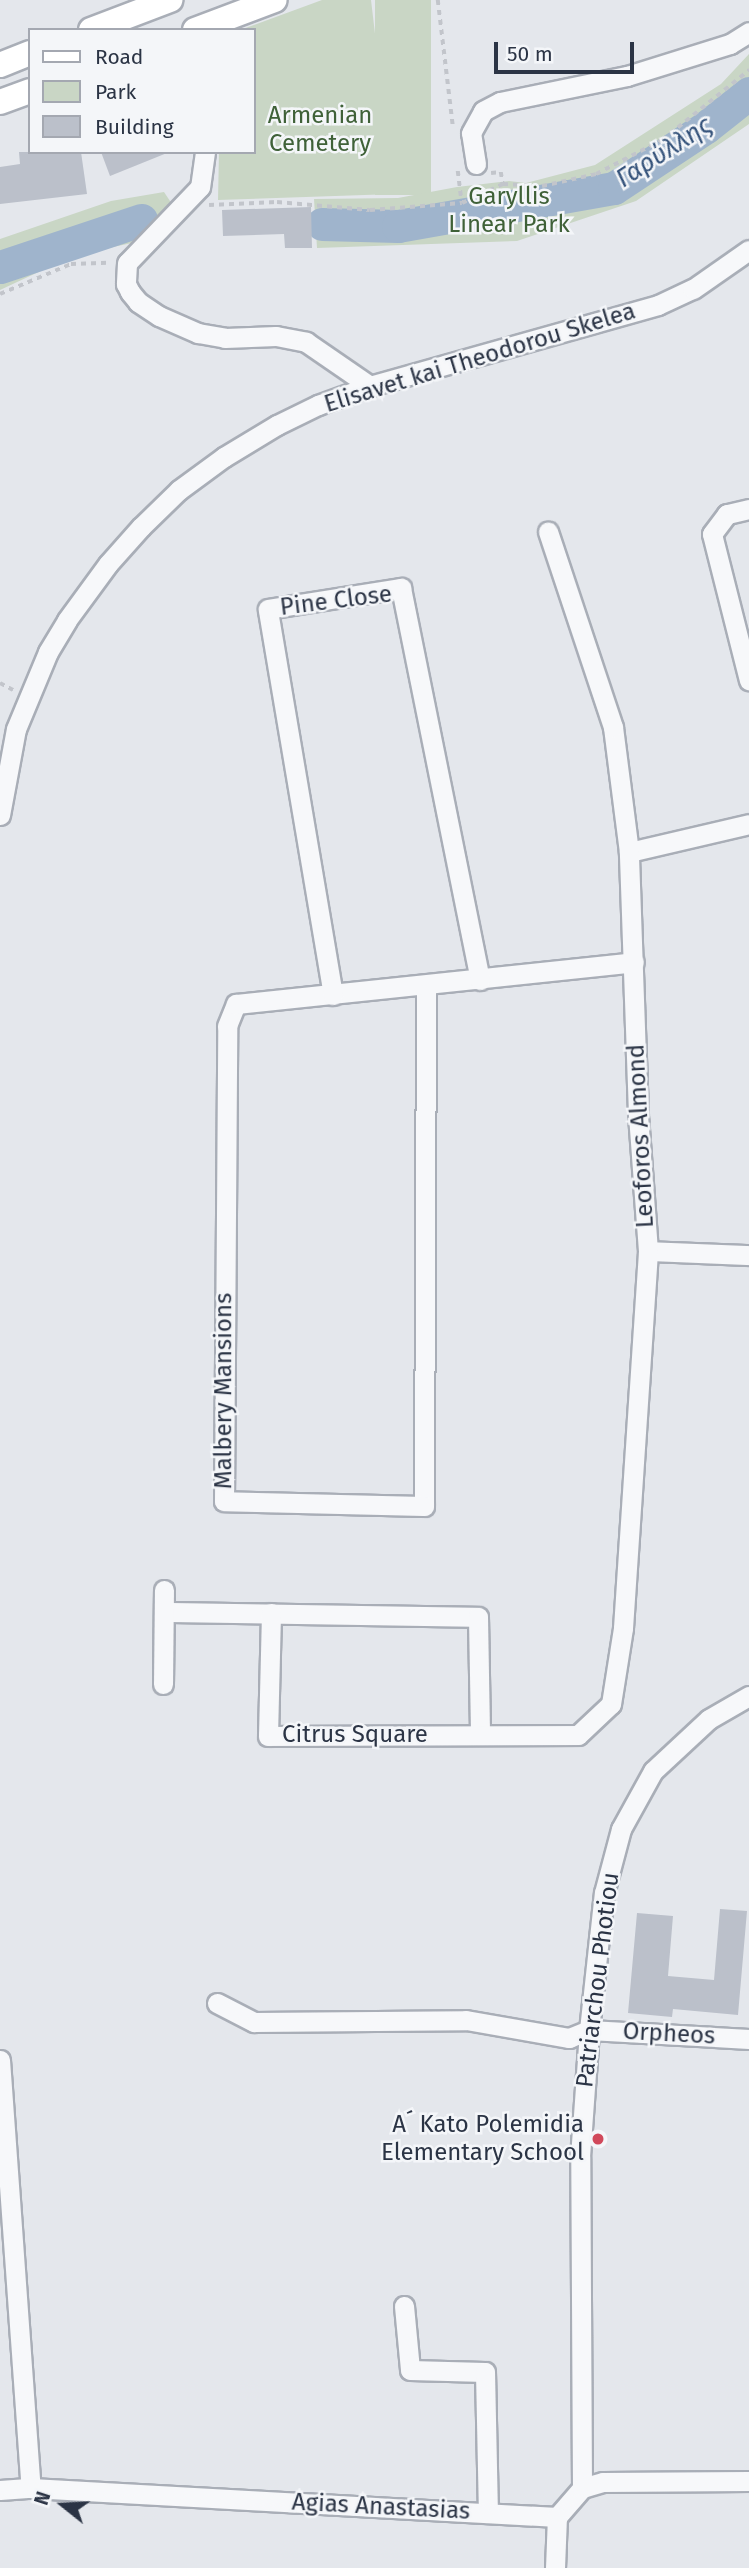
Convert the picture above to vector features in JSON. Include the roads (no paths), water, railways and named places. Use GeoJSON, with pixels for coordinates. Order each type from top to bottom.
{"type":"FeatureCollection","features":[{"type":"Feature","properties":{"kind":"main road"},"geometry":{"type":"LineString","coordinates":[[96,28],[170,0]]}},
{"type":"Feature","properties":{"kind":"main road"},"geometry":{"type":"LineString","coordinates":[[205,28],[275,0]]}},
{"type":"Feature","properties":{"kind":"main road"},"geometry":{"type":"LineString","coordinates":[[0,65],[28,54]]}},
{"type":"Feature","properties":{"kind":"main road"},"geometry":{"type":"LineString","coordinates":[[0,102],[28,92]]}},
{"type":"Feature","properties":{"kind":"street"},"geometry":{"type":"LineString","coordinates":[[466,163],[471,132],[483,111],[500,102],[627,76],[730,44],[749,32]]}},
{"type":"Feature","properties":{"kind":"street"},"geometry":{"type":"LineString","coordinates":[[205,154],[200,187],[149,237],[127,263],[126,284],[130,292],[138,302],[159,316],[213,337],[276,335],[298,340],[325,352],[370,386]]}},
{"type":"Feature","properties":{"kind":"street","name":"Elisavet kai Theodorou Skelea"},"geometry":{"type":"LineString","coordinates":[[0,815],[16,729],[42,663],[67,620],[133,536],[179,490],[224,457],[277,425],[318,405],[370,386],[658,305],[693,289],[749,250]]}},
{"type":"Feature","properties":{"kind":"street"},"geometry":{"type":"LineString","coordinates":[[749,509],[727,514],[712,534],[749,680]]}},
{"type":"Feature","properties":{"kind":"street","name":"Leoforos Almond"},"geometry":{"type":"LineString","coordinates":[[548,532],[613,727],[629,852],[638,1114],[648,1251],[623,1628],[611,1704],[578,1735]]}},
{"type":"Feature","properties":{"kind":"street","name":"Pine Close"},"geometry":{"type":"LineString","coordinates":[[333,995],[268,609],[401,588],[480,980]]}},
{"type":"Feature","properties":{"kind":"street"},"geometry":{"type":"LineString","coordinates":[[629,852],[749,824]]}},
{"type":"Feature","properties":{"kind":"street","name":"Malbery Mansions"},"geometry":{"type":"LineString","coordinates":[[426,985],[424,1506],[224,1501],[227,1026],[236,1004],[634,962]]}},
{"type":"Feature","properties":{"kind":"street"},"geometry":{"type":"LineString","coordinates":[[648,1251],[749,1255]]}},
{"type":"Feature","properties":{"kind":"street"},"geometry":{"type":"LineString","coordinates":[[163,1684],[164,1590]]}},
{"type":"Feature","properties":{"kind":"street"},"geometry":{"type":"LineString","coordinates":[[164,1612],[478,1617],[480,1734]]}},
{"type":"Feature","properties":{"kind":"street","name":"Citrus Square"},"geometry":{"type":"LineString","coordinates":[[271,1613],[268,1736],[578,1735]]}},
{"type":"Feature","properties":{"kind":"street","name":"Patriarchou Photiou"},"geometry":{"type":"LineString","coordinates":[[582,2488],[580,2157],[589,2030],[604,1893],[621,1829],[653,1771],[709,1719],[749,1696]]}},
{"type":"Feature","properties":{"kind":"street","name":"Orpheos"},"geometry":{"type":"LineString","coordinates":[[217,2003],[254,2022],[466,2020],[569,2038],[589,2030],[749,2039]]}},
{"type":"Feature","properties":{"kind":"street"},"geometry":{"type":"LineString","coordinates":[[0,2060],[31,2488]]}},
{"type":"Feature","properties":{"kind":"street"},"geometry":{"type":"LineString","coordinates":[[404,2306],[410,2370],[485,2372],[488,2513]]}},
{"type":"Feature","properties":{"kind":"street"},"geometry":{"type":"LineString","coordinates":[[555,2568],[557,2517],[582,2488],[603,2482],[749,2481]]}},
{"type":"Feature","properties":{"kind":"street","name":"Agias Anastasias"},"geometry":{"type":"LineString","coordinates":[[0,2490],[31,2488],[557,2517]]}},
{"type":"Feature","properties":{"kind":"waterway","name":"Γαρύλλης"},"geometry":{"type":"LineString","coordinates":[[322,224],[398,226],[614,188],[706,127],[749,93]]}},
{"type":"Feature","properties":{"kind":"waterway","name":"Γαρύλλης"},"geometry":{"type":"LineString","coordinates":[[0,267],[141,220]]}},
{"type":"Feature","properties":{"kind":"place","name":"A´ Kato Polemidia Elementary School"},"geometry":{"type":"Point","coordinates":[598,2139]}},
{"type":"Feature","properties":{"kind":"park label","name":"Armenian Cemetery"},"geometry":{"type":"Point","coordinates":[320,130]}},
{"type":"Feature","properties":{"kind":"park label","name":"Garyllis Linear Park"},"geometry":{"type":"Point","coordinates":[509,211]}}]}
